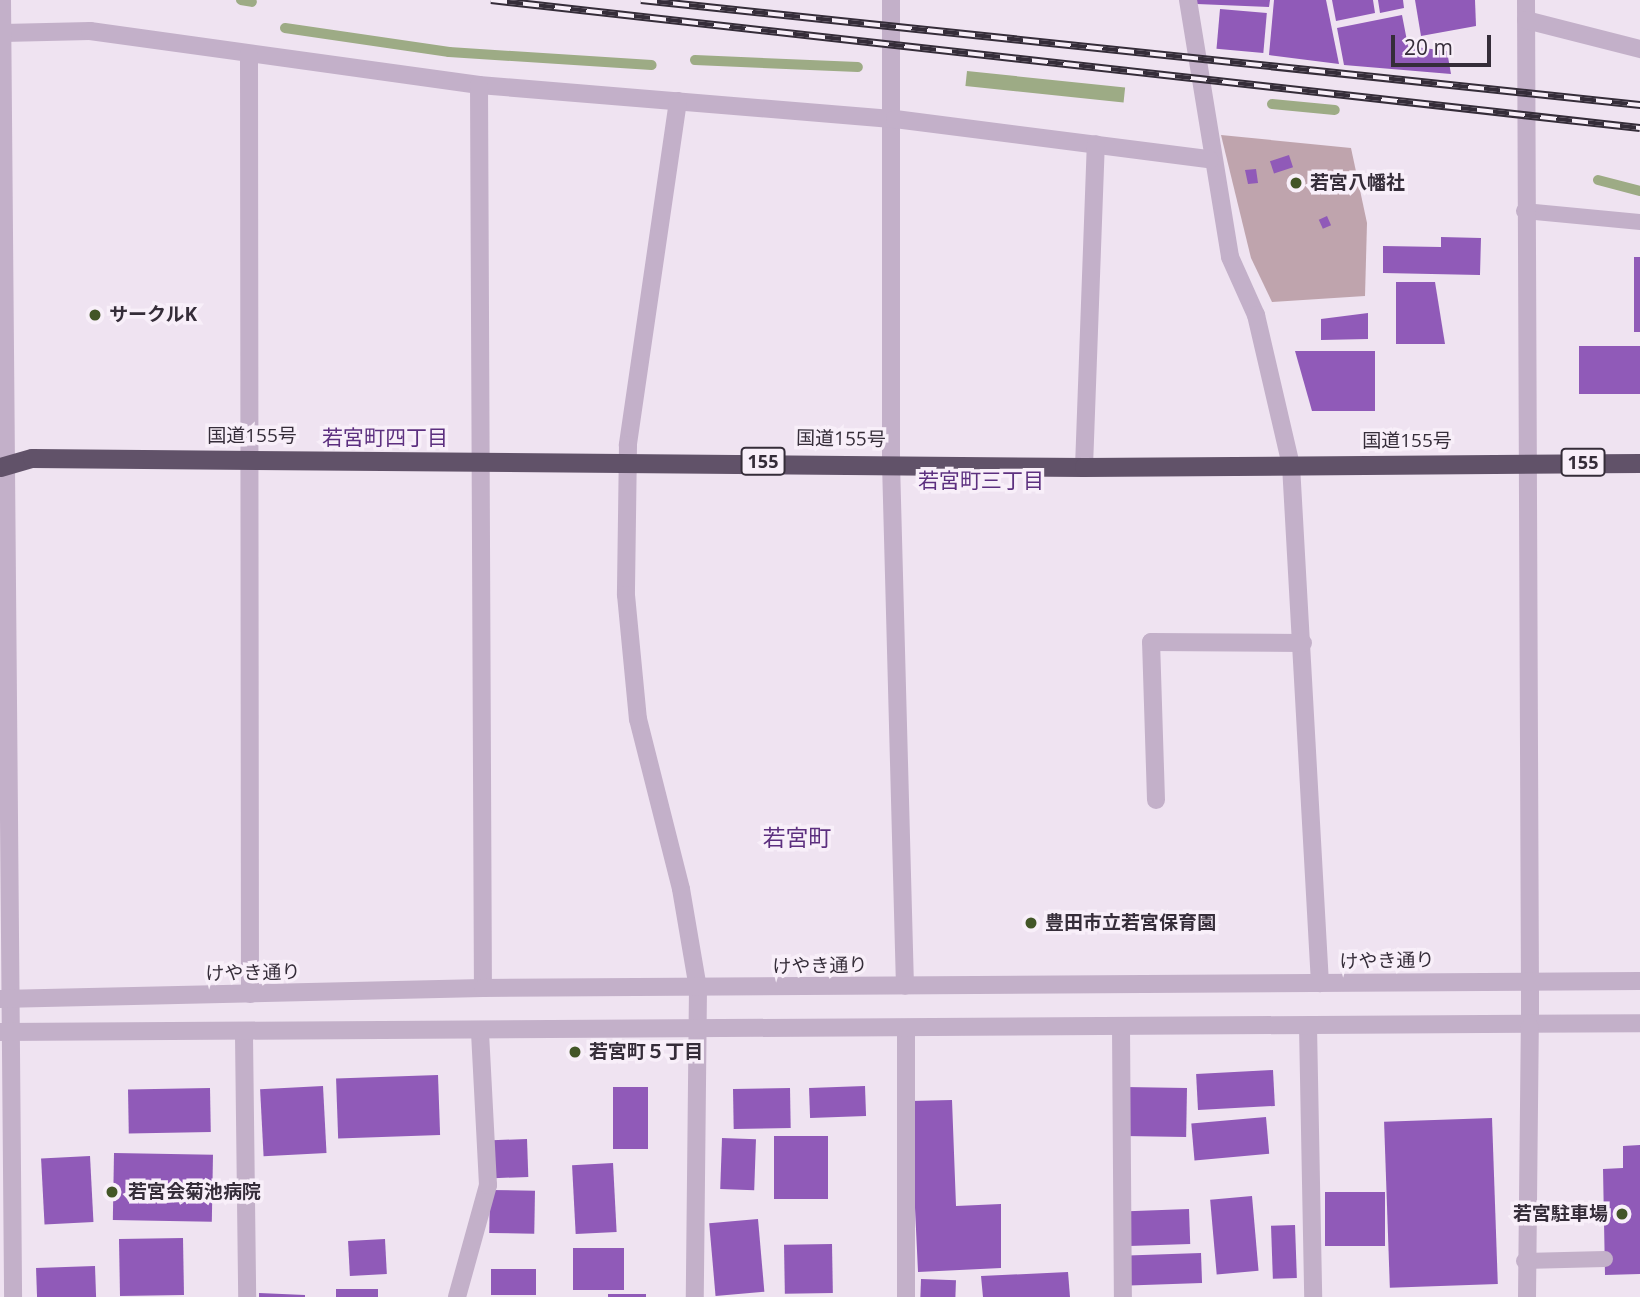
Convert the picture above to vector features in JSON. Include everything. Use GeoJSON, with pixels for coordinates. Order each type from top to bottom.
{"type":"FeatureCollection","features":[{"type":"Feature","properties":{"kind":"highway","name":"国道155号"},"geometry":{"type":"LineString","coordinates":[[5,465],[32,458],[481,457],[1084,467],[1640,463]]}},
{"type":"Feature","properties":{"kind":"street"},"geometry":{"type":"LineString","coordinates":[[2,0],[5,1032],[13,1297]]}},
{"type":"Feature","properties":{"kind":"street"},"geometry":{"type":"LineString","coordinates":[[891,0],[895,119],[891,463],[905,986]]}},
{"type":"Feature","properties":{"kind":"street"},"geometry":{"type":"LineString","coordinates":[[1188,0],[1209,159],[1230,257],[1256,315],[1291,464],[1320,983]]}},
{"type":"Feature","properties":{"kind":"street"},"geometry":{"type":"LineString","coordinates":[[1526,0],[1524,211],[1530,981],[1524,1261],[1527,1297]]}},
{"type":"Feature","properties":{"kind":"street"},"geometry":{"type":"LineString","coordinates":[[1526,20],[1640,49]]}},
{"type":"Feature","properties":{"kind":"street"},"geometry":{"type":"LineString","coordinates":[[3,33],[90,32],[479,85],[895,119],[1209,159]]}},
{"type":"Feature","properties":{"kind":"street"},"geometry":{"type":"LineString","coordinates":[[249,54],[250,994]]}},
{"type":"Feature","properties":{"kind":"street"},"geometry":{"type":"LineString","coordinates":[[479,85],[483,988]]}},
{"type":"Feature","properties":{"kind":"street"},"geometry":{"type":"LineString","coordinates":[[678,101],[628,458],[626,595],[638,719],[681,889],[698,988],[693,1032],[695,1297]]}},
{"type":"Feature","properties":{"kind":"street"},"geometry":{"type":"LineString","coordinates":[[1084,467],[1096,144]]}},
{"type":"Feature","properties":{"kind":"street"},"geometry":{"type":"LineString","coordinates":[[1156,800],[1151,642],[1303,643]]}},
{"type":"Feature","properties":{"kind":"street","name":"けやき通り"},"geometry":{"type":"LineString","coordinates":[[6,999],[483,988],[1640,981]]}},
{"type":"Feature","properties":{"kind":"street"},"geometry":{"type":"LineString","coordinates":[[5,1032],[244,1036],[1121,1027],[1530,1027],[1640,1023]]}},
{"type":"Feature","properties":{"kind":"street"},"geometry":{"type":"LineString","coordinates":[[1308,1026],[1313,1297]]}},
{"type":"Feature","properties":{"kind":"street"},"geometry":{"type":"LineString","coordinates":[[1121,1027],[1123,1297]]}},
{"type":"Feature","properties":{"kind":"street"},"geometry":{"type":"LineString","coordinates":[[906,1029],[906,1297]]}},
{"type":"Feature","properties":{"kind":"street"},"geometry":{"type":"LineString","coordinates":[[457,1297],[488,1185],[481,1033]]}},
{"type":"Feature","properties":{"kind":"street"},"geometry":{"type":"LineString","coordinates":[[244,1036],[247,1297]]}},
{"type":"Feature","properties":{"kind":"lane"},"geometry":{"type":"LineString","coordinates":[[1524,211],[1640,222]]}},
{"type":"Feature","properties":{"kind":"lane"},"geometry":{"type":"LineString","coordinates":[[1524,1261],[1605,1258]]}},
{"type":"Feature","properties":{"kind":"shaded area"},"geometry":{"type":"Polygon","coordinates":[[[967,71],[1125,88],[1124,103],[965,86],[967,71]]]}},
{"type":"Feature","properties":{"kind":"shaded area","name":"若宮八幡社"},"geometry":{"type":"Polygon","coordinates":[[[1221,135],[1351,148],[1367,223],[1365,296],[1272,302],[1251,258],[1221,135]]]}},
{"type":"Feature","properties":{"kind":"building"},"geometry":{"type":"Polygon","coordinates":[[[1197,0],[1270,0],[1269,7],[1197,4],[1197,0]]]}},
{"type":"Feature","properties":{"kind":"building"},"geometry":{"type":"Polygon","coordinates":[[[1274,0],[1326,0],[1339,64],[1269,55],[1274,0]]]}},
{"type":"Feature","properties":{"kind":"building"},"geometry":{"type":"Polygon","coordinates":[[[1332,0],[1373,0],[1375,13],[1336,21],[1332,0]]]}},
{"type":"Feature","properties":{"kind":"building"},"geometry":{"type":"Polygon","coordinates":[[[1378,0],[1403,0],[1404,8],[1380,13],[1378,0]]]}},
{"type":"Feature","properties":{"kind":"building"},"geometry":{"type":"Polygon","coordinates":[[[1415,0],[1475,0],[1476,26],[1421,36],[1415,0]]]}},
{"type":"Feature","properties":{"kind":"building"},"geometry":{"type":"Polygon","coordinates":[[[1220,9],[1267,13],[1263,53],[1217,49],[1220,9]]]}},
{"type":"Feature","properties":{"kind":"building"},"geometry":{"type":"Polygon","coordinates":[[[1402,15],[1408,46],[1447,51],[1451,74],[1344,65],[1337,28],[1402,15]]]}},
{"type":"Feature","properties":{"kind":"building"},"geometry":{"type":"Polygon","coordinates":[[[1289,155],[1293,167],[1274,174],[1270,161],[1289,155]]]}},
{"type":"Feature","properties":{"kind":"building"},"geometry":{"type":"Polygon","coordinates":[[[1256,169],[1258,183],[1248,184],[1245,170],[1256,169]]]}},
{"type":"Feature","properties":{"kind":"building"},"geometry":{"type":"Polygon","coordinates":[[[1327,216],[1331,225],[1323,229],[1319,220],[1327,216]]]}},
{"type":"Feature","properties":{"kind":"building"},"geometry":{"type":"Polygon","coordinates":[[[1441,237],[1481,238],[1480,275],[1383,273],[1383,246],[1441,247],[1441,237]]]}},
{"type":"Feature","properties":{"kind":"building"},"geometry":{"type":"Polygon","coordinates":[[[1634,257],[1640,257],[1640,332],[1634,332],[1634,257]]]}},
{"type":"Feature","properties":{"kind":"building"},"geometry":{"type":"Polygon","coordinates":[[[1396,282],[1435,282],[1445,344],[1396,344],[1396,282]]]}},
{"type":"Feature","properties":{"kind":"building"},"geometry":{"type":"Polygon","coordinates":[[[1368,313],[1368,339],[1321,340],[1321,319],[1368,313]]]}},
{"type":"Feature","properties":{"kind":"building"},"geometry":{"type":"Polygon","coordinates":[[[1579,346],[1640,346],[1640,394],[1579,394],[1579,346]]]}},
{"type":"Feature","properties":{"kind":"building"},"geometry":{"type":"Polygon","coordinates":[[[1295,351],[1375,351],[1375,411],[1312,411],[1295,351]]]}},
{"type":"Feature","properties":{"kind":"building"},"geometry":{"type":"Polygon","coordinates":[[[1273,1070],[1275,1106],[1198,1110],[1196,1074],[1273,1070]]]}},
{"type":"Feature","properties":{"kind":"building"},"geometry":{"type":"Polygon","coordinates":[[[438,1075],[440,1135],[338,1139],[336,1079],[438,1075]]]}},
{"type":"Feature","properties":{"kind":"building"},"geometry":{"type":"Polygon","coordinates":[[[323,1086],[327,1153],[264,1156],[260,1089],[323,1086]]]}},
{"type":"Feature","properties":{"kind":"building"},"geometry":{"type":"Polygon","coordinates":[[[865,1086],[866,1116],[810,1118],[809,1088],[865,1086]]]}},
{"type":"Feature","properties":{"kind":"building"},"geometry":{"type":"Polygon","coordinates":[[[613,1087],[648,1087],[648,1149],[613,1149],[613,1087]]]}},
{"type":"Feature","properties":{"kind":"building"},"geometry":{"type":"Polygon","coordinates":[[[1125,1087],[1187,1088],[1186,1137],[1124,1136],[1125,1087]]]}},
{"type":"Feature","properties":{"kind":"building"},"geometry":{"type":"Polygon","coordinates":[[[210,1088],[211,1132],[129,1133],[128,1089],[210,1088]]]}},
{"type":"Feature","properties":{"kind":"building"},"geometry":{"type":"Polygon","coordinates":[[[790,1088],[791,1128],[734,1129],[733,1089],[790,1088]]]}},
{"type":"Feature","properties":{"kind":"building"},"geometry":{"type":"Polygon","coordinates":[[[952,1100],[956,1206],[1001,1204],[1001,1268],[918,1272],[910,1101],[952,1100]]]}},
{"type":"Feature","properties":{"kind":"building"},"geometry":{"type":"Polygon","coordinates":[[[1266,1117],[1269,1154],[1195,1160],[1191,1124],[1266,1117]]]}},
{"type":"Feature","properties":{"kind":"building"},"geometry":{"type":"Polygon","coordinates":[[[1492,1118],[1498,1284],[1390,1288],[1384,1122],[1492,1118]]]}},
{"type":"Feature","properties":{"kind":"building"},"geometry":{"type":"Polygon","coordinates":[[[774,1136],[828,1136],[828,1199],[774,1199],[774,1136]]]}},
{"type":"Feature","properties":{"kind":"building"},"geometry":{"type":"Polygon","coordinates":[[[722,1138],[756,1139],[754,1190],[720,1189],[722,1138]]]}},
{"type":"Feature","properties":{"kind":"building"},"geometry":{"type":"Polygon","coordinates":[[[527,1139],[528,1177],[493,1178],[492,1140],[527,1139]]]}},
{"type":"Feature","properties":{"kind":"building","name":"若宮駐車場"},"geometry":{"type":"Polygon","coordinates":[[[1640,1145],[1640,1274],[1605,1275],[1603,1169],[1623,1168],[1623,1146],[1640,1145]]]}},
{"type":"Feature","properties":{"kind":"building"},"geometry":{"type":"Polygon","coordinates":[[[114,1153],[213,1155],[212,1222],[113,1220],[114,1153]]]}},
{"type":"Feature","properties":{"kind":"building"},"geometry":{"type":"Polygon","coordinates":[[[90,1156],[93,1222],[45,1224],[41,1159],[90,1156]]]}},
{"type":"Feature","properties":{"kind":"building"},"geometry":{"type":"Polygon","coordinates":[[[613,1163],[617,1232],[576,1234],[572,1165],[613,1163]]]}},
{"type":"Feature","properties":{"kind":"building"},"geometry":{"type":"Polygon","coordinates":[[[490,1190],[535,1191],[534,1234],[489,1233],[490,1190]]]}},
{"type":"Feature","properties":{"kind":"building"},"geometry":{"type":"Polygon","coordinates":[[[1325,1192],[1385,1192],[1385,1246],[1325,1246],[1325,1192]]]}},
{"type":"Feature","properties":{"kind":"building"},"geometry":{"type":"Polygon","coordinates":[[[1252,1196],[1259,1271],[1217,1274],[1210,1200],[1252,1196]]]}},
{"type":"Feature","properties":{"kind":"building"},"geometry":{"type":"Polygon","coordinates":[[[1189,1209],[1190,1244],[1129,1246],[1128,1211],[1189,1209]]]}},
{"type":"Feature","properties":{"kind":"building"},"geometry":{"type":"Polygon","coordinates":[[[758,1219],[764,1292],[716,1296],[709,1223],[758,1219]]]}},
{"type":"Feature","properties":{"kind":"building"},"geometry":{"type":"Polygon","coordinates":[[[1295,1225],[1297,1278],[1273,1279],[1271,1226],[1295,1225]]]}},
{"type":"Feature","properties":{"kind":"building"},"geometry":{"type":"Polygon","coordinates":[[[183,1238],[184,1295],[120,1296],[119,1239],[183,1238]]]}},
{"type":"Feature","properties":{"kind":"building"},"geometry":{"type":"Polygon","coordinates":[[[385,1239],[387,1274],[350,1276],[348,1241],[385,1239]]]}},
{"type":"Feature","properties":{"kind":"building"},"geometry":{"type":"Polygon","coordinates":[[[832,1244],[833,1293],[785,1294],[784,1245],[832,1244]]]}},
{"type":"Feature","properties":{"kind":"building"},"geometry":{"type":"Polygon","coordinates":[[[573,1248],[624,1248],[624,1290],[573,1290],[573,1248]]]}},
{"type":"Feature","properties":{"kind":"building"},"geometry":{"type":"Polygon","coordinates":[[[1201,1253],[1202,1283],[1129,1286],[1128,1256],[1201,1253]]]}},
{"type":"Feature","properties":{"kind":"building"},"geometry":{"type":"Polygon","coordinates":[[[95,1266],[96,1297],[37,1297],[36,1268],[95,1266]]]}},
{"type":"Feature","properties":{"kind":"building"},"geometry":{"type":"Polygon","coordinates":[[[491,1269],[536,1269],[536,1295],[491,1295],[491,1269]]]}},
{"type":"Feature","properties":{"kind":"building"},"geometry":{"type":"Polygon","coordinates":[[[1068,1272],[1070,1297],[983,1297],[981,1276],[1068,1272]]]}},
{"type":"Feature","properties":{"kind":"building"},"geometry":{"type":"Polygon","coordinates":[[[921,1279],[956,1280],[955,1297],[920,1297],[921,1279]]]}},
{"type":"Feature","properties":{"kind":"building"},"geometry":{"type":"Polygon","coordinates":[[[336,1289],[378,1289],[378,1297],[336,1297],[336,1289]]]}},
{"type":"Feature","properties":{"kind":"building"},"geometry":{"type":"Polygon","coordinates":[[[259,1293],[305,1295],[305,1297],[259,1297],[259,1293]]]}},
{"type":"Feature","properties":{"kind":"building"},"geometry":{"type":"Polygon","coordinates":[[[608,1294],[646,1294],[646,1297],[608,1297],[608,1294]]]}},
{"type":"Feature","properties":{"kind":"waterway"},"geometry":{"type":"LineString","coordinates":[[241,0],[252,2]]}},
{"type":"Feature","properties":{"kind":"waterway"},"geometry":{"type":"LineString","coordinates":[[285,28],[449,52],[652,65]]}},
{"type":"Feature","properties":{"kind":"waterway"},"geometry":{"type":"LineString","coordinates":[[695,60],[858,67]]}},
{"type":"Feature","properties":{"kind":"waterway"},"geometry":{"type":"LineString","coordinates":[[1272,104],[1335,110]]}},
{"type":"Feature","properties":{"kind":"waterway"},"geometry":{"type":"LineString","coordinates":[[1598,180],[1640,191]]}},
{"type":"Feature","properties":{"kind":"railway"},"geometry":{"type":"LineString","coordinates":[[491,0],[1640,128]]}},
{"type":"Feature","properties":{"kind":"railway"},"geometry":{"type":"LineString","coordinates":[[641,0],[1640,105]]}},
{"type":"Feature","properties":{"kind":"place","name":"若宮八幡社"},"geometry":{"type":"Point","coordinates":[1296,183]}},
{"type":"Feature","properties":{"kind":"place","name":"サークルK"},"geometry":{"type":"Point","coordinates":[95,315]}},
{"type":"Feature","properties":{"kind":"place","name":"豊田市立若宮保育園"},"geometry":{"type":"Point","coordinates":[1031,923]}},
{"type":"Feature","properties":{"kind":"place","name":"若宮町５丁目"},"geometry":{"type":"Point","coordinates":[575,1052]}},
{"type":"Feature","properties":{"kind":"place","name":"若宮会菊池病院"},"geometry":{"type":"Point","coordinates":[112,1192]}},
{"type":"Feature","properties":{"kind":"place","name":"若宮駐車場"},"geometry":{"type":"Point","coordinates":[1622,1214]}},
{"type":"Feature","properties":{"kind":"district","name":"若宮町四丁目"},"geometry":{"type":"Point","coordinates":[385,437]}},
{"type":"Feature","properties":{"kind":"district","name":"若宮町三丁目"},"geometry":{"type":"Point","coordinates":[981,480]}},
{"type":"Feature","properties":{"kind":"district","name":"若宮町"},"geometry":{"type":"Point","coordinates":[797,837]}}]}
